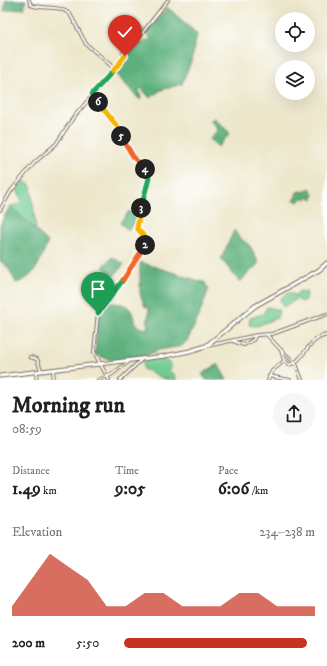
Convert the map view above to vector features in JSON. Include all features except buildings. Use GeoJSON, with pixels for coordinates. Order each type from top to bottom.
{"type":"FeatureCollection","features":[{"type":"Feature","properties":{"kind":"street"},"geometry":{"type":"LineString","coordinates":[[29,0],[31,5],[57,7],[70,14],[86,44],[115,69]]}},
{"type":"Feature","properties":{"kind":"street"},"geometry":{"type":"LineString","coordinates":[[0,210],[10,191],[35,162],[56,144],[66,127],[92,94],[115,69],[168,0]]}},
{"type":"Feature","properties":{"kind":"street"},"geometry":{"type":"LineString","coordinates":[[92,94],[120,130],[122,139],[134,158],[142,165],[149,178],[137,228],[147,242],[137,260],[99,310],[94,352],[109,380]]}},
{"type":"Feature","properties":{"kind":"street"},"geometry":{"type":"LineString","coordinates":[[206,346],[255,306],[319,270],[327,263]]}},
{"type":"Feature","properties":{"kind":"street"},"geometry":{"type":"LineString","coordinates":[[0,376],[39,370],[132,360],[184,352],[231,340],[292,328],[327,314]]}},
{"type":"Feature","properties":{"kind":"street"},"geometry":{"type":"LineString","coordinates":[[267,334],[299,368],[302,380]]}},
{"type":"Feature","properties":{"kind":"street"},"geometry":{"type":"LineString","coordinates":[[281,350],[284,361],[289,364],[295,363],[310,344],[320,337],[327,335]]}},
{"type":"Feature","properties":{"kind":"street"},"geometry":{"type":"LineString","coordinates":[[231,340],[244,345],[253,340],[255,336]]}},
{"type":"Feature","properties":{"kind":"street"},"geometry":{"type":"LineString","coordinates":[[30,357],[37,359],[39,370],[36,380]]}},
{"type":"Feature","properties":{"kind":"street"},"geometry":{"type":"LineString","coordinates":[[120,380],[143,358]]}},
{"type":"Feature","properties":{"kind":"street"},"geometry":{"type":"LineString","coordinates":[[98,380],[108,377],[132,360]]}},
{"type":"Feature","properties":{"kind":"street"},"geometry":{"type":"LineString","coordinates":[[268,380],[272,371],[284,361]]}},
{"type":"Feature","properties":{"kind":"street"},"geometry":{"type":"LineString","coordinates":[[52,380],[54,369]]}},
{"type":"Feature","properties":{"kind":"street"},"geometry":{"type":"LineString","coordinates":[[269,376],[290,380]]}},
{"type":"Feature","properties":{"kind":"green space"},"geometry":{"type":"Polygon","coordinates":[[[6,0],[26,0],[24,8],[4,11],[6,0]]]}},
{"type":"Feature","properties":{"kind":"green space"},"geometry":{"type":"Polygon","coordinates":[[[167,7],[197,34],[192,59],[182,84],[161,90],[150,98],[141,88],[139,89],[140,100],[113,71],[133,46],[136,48],[139,44],[151,39],[146,33],[167,7]]]}},
{"type":"Feature","properties":{"kind":"green space"},"geometry":{"type":"Polygon","coordinates":[[[141,28],[145,30],[136,42],[139,44],[125,56],[122,54],[141,28]]]}},
{"type":"Feature","properties":{"kind":"green space"},"geometry":{"type":"Polygon","coordinates":[[[214,118],[230,133],[218,147],[210,139],[218,129],[210,121],[214,118]]]}},
{"type":"Feature","properties":{"kind":"green space"},"geometry":{"type":"Polygon","coordinates":[[[23,180],[31,186],[36,230],[10,206],[20,204],[22,202],[17,188],[23,180]]]}},
{"type":"Feature","properties":{"kind":"green space"},"geometry":{"type":"Polygon","coordinates":[[[310,188],[314,194],[313,199],[309,197],[305,199],[302,198],[298,202],[293,199],[297,192],[304,192],[310,188]]]}},
{"type":"Feature","properties":{"kind":"green space"},"geometry":{"type":"Polygon","coordinates":[[[10,206],[48,242],[40,262],[33,273],[23,281],[16,283],[8,267],[0,261],[0,225],[10,206]]]}},
{"type":"Feature","properties":{"kind":"green space"},"geometry":{"type":"Polygon","coordinates":[[[129,211],[137,215],[137,221],[128,230],[120,223],[129,211]]]}},
{"type":"Feature","properties":{"kind":"green space"},"geometry":{"type":"Polygon","coordinates":[[[234,230],[239,237],[250,246],[259,263],[240,282],[221,259],[234,230]]]}},
{"type":"Feature","properties":{"kind":"green space"},"geometry":{"type":"Polygon","coordinates":[[[112,257],[124,264],[114,276],[103,267],[112,257]]]}},
{"type":"Feature","properties":{"kind":"green space"},"geometry":{"type":"Polygon","coordinates":[[[140,262],[206,283],[205,285],[209,288],[199,316],[187,341],[182,346],[159,350],[143,357],[115,361],[96,355],[98,313],[106,302],[125,305],[132,312],[137,325],[147,329],[149,308],[145,307],[140,294],[140,262]]]}},
{"type":"Feature","properties":{"kind":"green space"},"geometry":{"type":"Polygon","coordinates":[[[300,291],[306,292],[306,299],[302,302],[297,299],[283,307],[280,299],[288,293],[292,293],[294,296],[300,291]]]}},
{"type":"Feature","properties":{"kind":"green space"},"geometry":{"type":"Polygon","coordinates":[[[267,307],[279,310],[277,318],[257,326],[249,325],[250,318],[263,314],[267,307]]]}},
{"type":"Feature","properties":{"kind":"green space"},"geometry":{"type":"Polygon","coordinates":[[[157,358],[168,362],[172,366],[169,372],[174,374],[176,380],[162,378],[143,369],[143,360],[157,358]]]}},
{"type":"Feature","properties":{"kind":"green space"},"geometry":{"type":"Polygon","coordinates":[[[218,364],[227,380],[206,380],[202,374],[218,364]]]}},
{"type":"Feature","properties":{"kind":"route"},"geometry":{"type":"LineString","coordinates":[[98,313],[137,260],[147,242],[137,228],[139,214],[149,178],[142,165],[134,158],[122,139],[120,130],[92,94],[125,56]]}}]}
